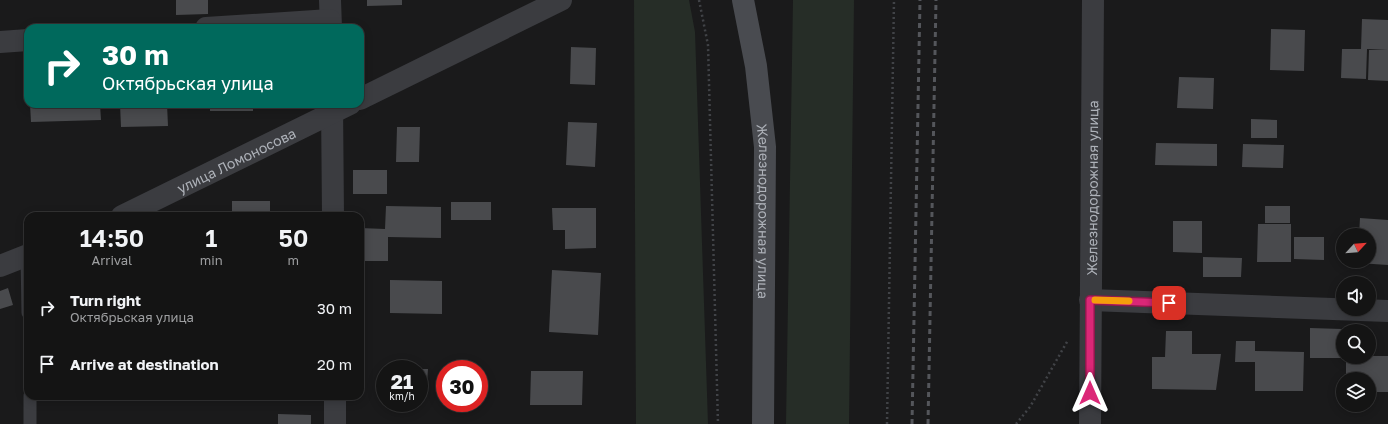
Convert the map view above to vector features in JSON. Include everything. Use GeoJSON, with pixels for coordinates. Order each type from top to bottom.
{"type":"FeatureCollection","features":[{"type":"Feature","properties":{"kind":"main road","name":"Железнодорожная улица"},"geometry":{"type":"LineString","coordinates":[[744,0],[756,66],[765,148],[763,424]]}},
{"type":"Feature","properties":{"kind":"street"},"geometry":{"type":"LineString","coordinates":[[364,97],[562,0]]}},
{"type":"Feature","properties":{"kind":"street","name":"Железнодорожная улица"},"geometry":{"type":"LineString","coordinates":[[1090,424],[1093,0]]}},
{"type":"Feature","properties":{"kind":"street"},"geometry":{"type":"LineString","coordinates":[[247,24],[330,16]]}},
{"type":"Feature","properties":{"kind":"street"},"geometry":{"type":"LineString","coordinates":[[0,42],[24,40]]}},
{"type":"Feature","properties":{"kind":"street","name":"улица Ломоносова"},"geometry":{"type":"LineString","coordinates":[[130,212],[336,108]]}},
{"type":"Feature","properties":{"kind":"street"},"geometry":{"type":"LineString","coordinates":[[333,212],[338,108]]}},
{"type":"Feature","properties":{"kind":"street"},"geometry":{"type":"LineString","coordinates":[[0,266],[24,256]]}},
{"type":"Feature","properties":{"kind":"street"},"geometry":{"type":"LineString","coordinates":[[1090,300],[1388,311]]}},
{"type":"Feature","properties":{"kind":"street"},"geometry":{"type":"LineString","coordinates":[[335,400],[335,424]]}},
{"type":"Feature","properties":{"kind":"lane"},"geometry":{"type":"LineString","coordinates":[[30,400],[30,424]]}},
{"type":"Feature","properties":{"kind":"path"},"geometry":{"type":"LineString","coordinates":[[699,0],[708,45],[718,424]]}},
{"type":"Feature","properties":{"kind":"path"},"geometry":{"type":"LineString","coordinates":[[888,424],[894,0]]}},
{"type":"Feature","properties":{"kind":"path"},"geometry":{"type":"LineString","coordinates":[[1016,424],[1030,407],[1072,333]]}},
{"type":"Feature","properties":{"kind":"shaded area"},"geometry":{"type":"Polygon","coordinates":[[[634,0],[689,0],[695,32],[708,424],[636,424],[634,0]]]}},
{"type":"Feature","properties":{"kind":"shaded area"},"geometry":{"type":"Polygon","coordinates":[[[793,0],[854,0],[849,424],[786,424],[793,0]]]}},
{"type":"Feature","properties":{"kind":"building"},"geometry":{"type":"Polygon","coordinates":[[[176,0],[208,0],[208,14],[176,15],[176,0]]]}},
{"type":"Feature","properties":{"kind":"building"},"geometry":{"type":"Polygon","coordinates":[[[367,0],[402,0],[402,5],[367,6],[367,0]]]}},
{"type":"Feature","properties":{"kind":"building"},"geometry":{"type":"Polygon","coordinates":[[[1362,19],[1388,20],[1388,50],[1367,49],[1366,79],[1341,78],[1342,49],[1361,49],[1362,19]]]}},
{"type":"Feature","properties":{"kind":"building"},"geometry":{"type":"Polygon","coordinates":[[[1271,29],[1305,30],[1304,71],[1270,70],[1271,29]]]}},
{"type":"Feature","properties":{"kind":"building"},"geometry":{"type":"Polygon","coordinates":[[[571,47],[596,48],[595,85],[570,84],[571,47]]]}},
{"type":"Feature","properties":{"kind":"building"},"geometry":{"type":"Polygon","coordinates":[[[1369,50],[1388,50],[1388,81],[1368,80],[1369,50]]]}},
{"type":"Feature","properties":{"kind":"building"},"geometry":{"type":"Polygon","coordinates":[[[1179,77],[1214,78],[1213,109],[1177,108],[1179,77]]]}},
{"type":"Feature","properties":{"kind":"building"},"geometry":{"type":"Polygon","coordinates":[[[30,108],[100,108],[101,120],[31,122],[30,108]]]}},
{"type":"Feature","properties":{"kind":"building"},"geometry":{"type":"Polygon","coordinates":[[[120,108],[167,108],[168,126],[121,127],[120,108]]]}},
{"type":"Feature","properties":{"kind":"building"},"geometry":{"type":"Polygon","coordinates":[[[210,108],[253,108],[253,111],[210,111],[210,108]]]}},
{"type":"Feature","properties":{"kind":"building"},"geometry":{"type":"Polygon","coordinates":[[[1251,119],[1277,120],[1277,138],[1251,138],[1251,119]]]}},
{"type":"Feature","properties":{"kind":"building"},"geometry":{"type":"Polygon","coordinates":[[[568,122],[597,123],[595,167],[566,165],[568,122]]]}},
{"type":"Feature","properties":{"kind":"building"},"geometry":{"type":"Polygon","coordinates":[[[397,127],[420,127],[419,162],[396,162],[397,127]]]}},
{"type":"Feature","properties":{"kind":"building"},"geometry":{"type":"Polygon","coordinates":[[[1156,143],[1217,144],[1217,166],[1155,165],[1156,143]]]}},
{"type":"Feature","properties":{"kind":"building"},"geometry":{"type":"Polygon","coordinates":[[[1243,144],[1284,145],[1283,168],[1242,167],[1243,144]]]}},
{"type":"Feature","properties":{"kind":"building"},"geometry":{"type":"Polygon","coordinates":[[[353,170],[387,170],[387,194],[353,194],[353,170]]]}},
{"type":"Feature","properties":{"kind":"building"},"geometry":{"type":"Polygon","coordinates":[[[232,201],[270,201],[270,212],[232,212],[232,201]]]}},
{"type":"Feature","properties":{"kind":"building"},"geometry":{"type":"Polygon","coordinates":[[[451,202],[491,202],[491,220],[451,220],[451,202]]]}},
{"type":"Feature","properties":{"kind":"building"},"geometry":{"type":"Polygon","coordinates":[[[386,206],[441,207],[441,238],[388,237],[388,261],[364,261],[364,228],[385,229],[386,206]]]}},
{"type":"Feature","properties":{"kind":"building"},"geometry":{"type":"Polygon","coordinates":[[[1265,206],[1290,206],[1290,223],[1265,223],[1265,206]]]}},
{"type":"Feature","properties":{"kind":"building"},"geometry":{"type":"Polygon","coordinates":[[[552,208],[596,208],[596,248],[565,249],[565,230],[553,230],[552,208]]]}},
{"type":"Feature","properties":{"kind":"building"},"geometry":{"type":"Polygon","coordinates":[[[1360,218],[1388,220],[1388,265],[1376,264],[1376,228],[1359,228],[1360,218]]]}},
{"type":"Feature","properties":{"kind":"building"},"geometry":{"type":"Polygon","coordinates":[[[1173,221],[1202,221],[1202,253],[1173,252],[1173,221]]]}},
{"type":"Feature","properties":{"kind":"building"},"geometry":{"type":"Polygon","coordinates":[[[1258,224],[1291,224],[1291,262],[1257,262],[1258,224]]]}},
{"type":"Feature","properties":{"kind":"building"},"geometry":{"type":"Polygon","coordinates":[[[1294,237],[1324,237],[1324,260],[1294,259],[1294,237]]]}},
{"type":"Feature","properties":{"kind":"building"},"geometry":{"type":"Polygon","coordinates":[[[1203,257],[1242,258],[1241,277],[1203,277],[1203,257]]]}},
{"type":"Feature","properties":{"kind":"building"},"geometry":{"type":"Polygon","coordinates":[[[552,270],[601,273],[598,335],[549,332],[552,270]]]}},
{"type":"Feature","properties":{"kind":"building"},"geometry":{"type":"Polygon","coordinates":[[[390,280],[442,281],[442,314],[390,313],[390,280]]]}},
{"type":"Feature","properties":{"kind":"building"},"geometry":{"type":"Polygon","coordinates":[[[8,288],[13,305],[0,309],[0,291],[8,288]]]}},
{"type":"Feature","properties":{"kind":"building"},"geometry":{"type":"Polygon","coordinates":[[[1310,328],[1336,329],[1336,358],[1310,358],[1310,328]]]}},
{"type":"Feature","properties":{"kind":"building"},"geometry":{"type":"Polygon","coordinates":[[[1166,331],[1192,331],[1192,354],[1221,354],[1216,390],[1152,389],[1152,357],[1165,357],[1166,331]]]}},
{"type":"Feature","properties":{"kind":"building"},"geometry":{"type":"Polygon","coordinates":[[[1236,341],[1255,341],[1255,351],[1304,352],[1303,391],[1255,391],[1255,362],[1235,362],[1236,341]]]}},
{"type":"Feature","properties":{"kind":"building"},"geometry":{"type":"Polygon","coordinates":[[[1376,356],[1388,356],[1388,392],[1376,392],[1376,372],[1346,372],[1346,364],[1376,364],[1376,356]]]}},
{"type":"Feature","properties":{"kind":"building"},"geometry":{"type":"Polygon","coordinates":[[[531,371],[583,371],[582,405],[530,405],[531,371]]]}},
{"type":"Feature","properties":{"kind":"building"},"geometry":{"type":"Polygon","coordinates":[[[278,414],[311,415],[311,424],[278,424],[278,414]]]}},
{"type":"Feature","properties":{"kind":"railway"},"geometry":{"type":"LineString","coordinates":[[912,424],[920,0]]}},
{"type":"Feature","properties":{"kind":"railway"},"geometry":{"type":"LineString","coordinates":[[928,424],[936,0]]}},
{"type":"Feature","properties":{"kind":"slow traffic"},"geometry":{"type":"LineString","coordinates":[[1095,300],[1129,301]]}},
{"type":"Feature","properties":{"kind":"route"},"geometry":{"type":"LineString","coordinates":[[1090,393],[1090,300],[1169,303]]}}]}
